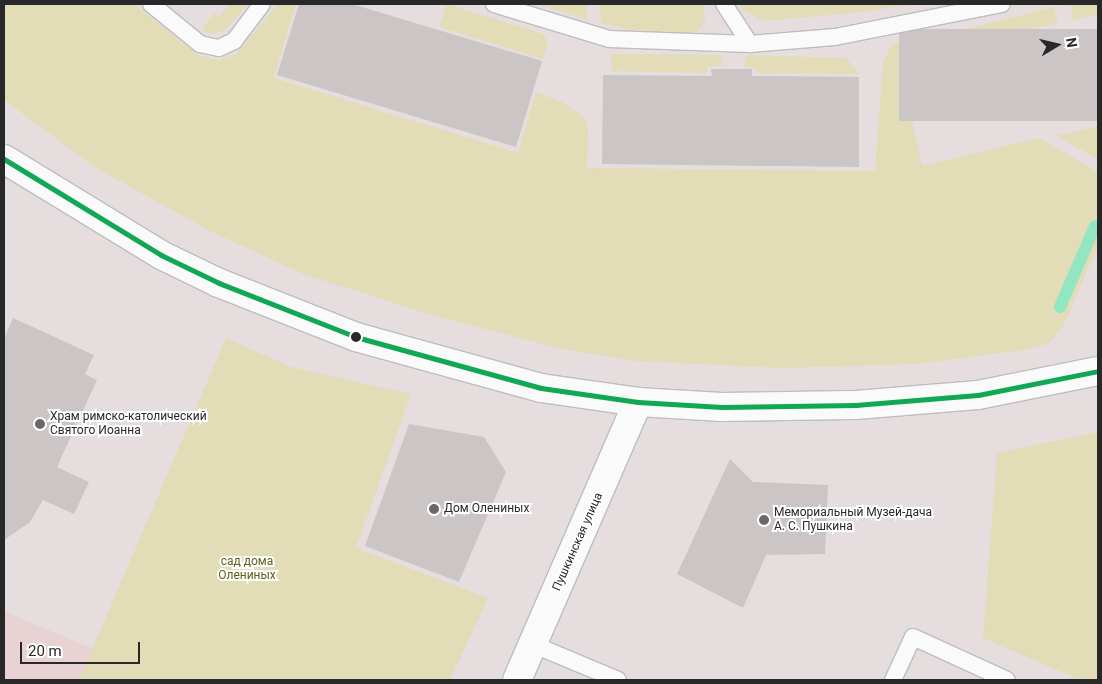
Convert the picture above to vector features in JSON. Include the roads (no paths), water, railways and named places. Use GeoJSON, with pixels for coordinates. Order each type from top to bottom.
{"type":"FeatureCollection","features":[{"type":"Feature","properties":{"kind":"main road"},"geometry":{"type":"LineString","coordinates":[[4,159],[161,255],[315,323],[541,388],[638,402],[722,407],[856,405],[978,395],[1098,371]]}},
{"type":"Feature","properties":{"kind":"main road","name":"Пушкинская улица"},"geometry":{"type":"LineString","coordinates":[[516,680],[638,402]]}},
{"type":"Feature","properties":{"kind":"lane"},"geometry":{"type":"LineString","coordinates":[[151,4],[200,44],[219,48],[234,41],[262,4]]}},
{"type":"Feature","properties":{"kind":"lane"},"geometry":{"type":"LineString","coordinates":[[494,4],[608,39],[750,44],[835,37],[1002,4]]}},
{"type":"Feature","properties":{"kind":"lane"},"geometry":{"type":"LineString","coordinates":[[724,4],[750,44]]}},
{"type":"Feature","properties":{"kind":"lane"},"geometry":{"type":"LineString","coordinates":[[893,680],[913,637],[1007,680]]}},
{"type":"Feature","properties":{"kind":"lane"},"geometry":{"type":"LineString","coordinates":[[532,644],[618,680]]}},
{"type":"Feature","properties":{"kind":"waterway"},"geometry":{"type":"LineString","coordinates":[[1060,307],[1095,226]]}},
{"type":"Feature","properties":{"kind":"place","name":"Храм римско-католический Святого Иоанна"},"geometry":{"type":"Point","coordinates":[40,424]}},
{"type":"Feature","properties":{"kind":"place","name":"Дом Олениных"},"geometry":{"type":"Point","coordinates":[434,509]}},
{"type":"Feature","properties":{"kind":"place","name":"Мемориальный Музей-дача А. С. Пушкина"},"geometry":{"type":"Point","coordinates":[764,520]}},
{"type":"Feature","properties":{"kind":"park label","name":"сад дома Олениных"},"geometry":{"type":"Point","coordinates":[247,569]}}]}
